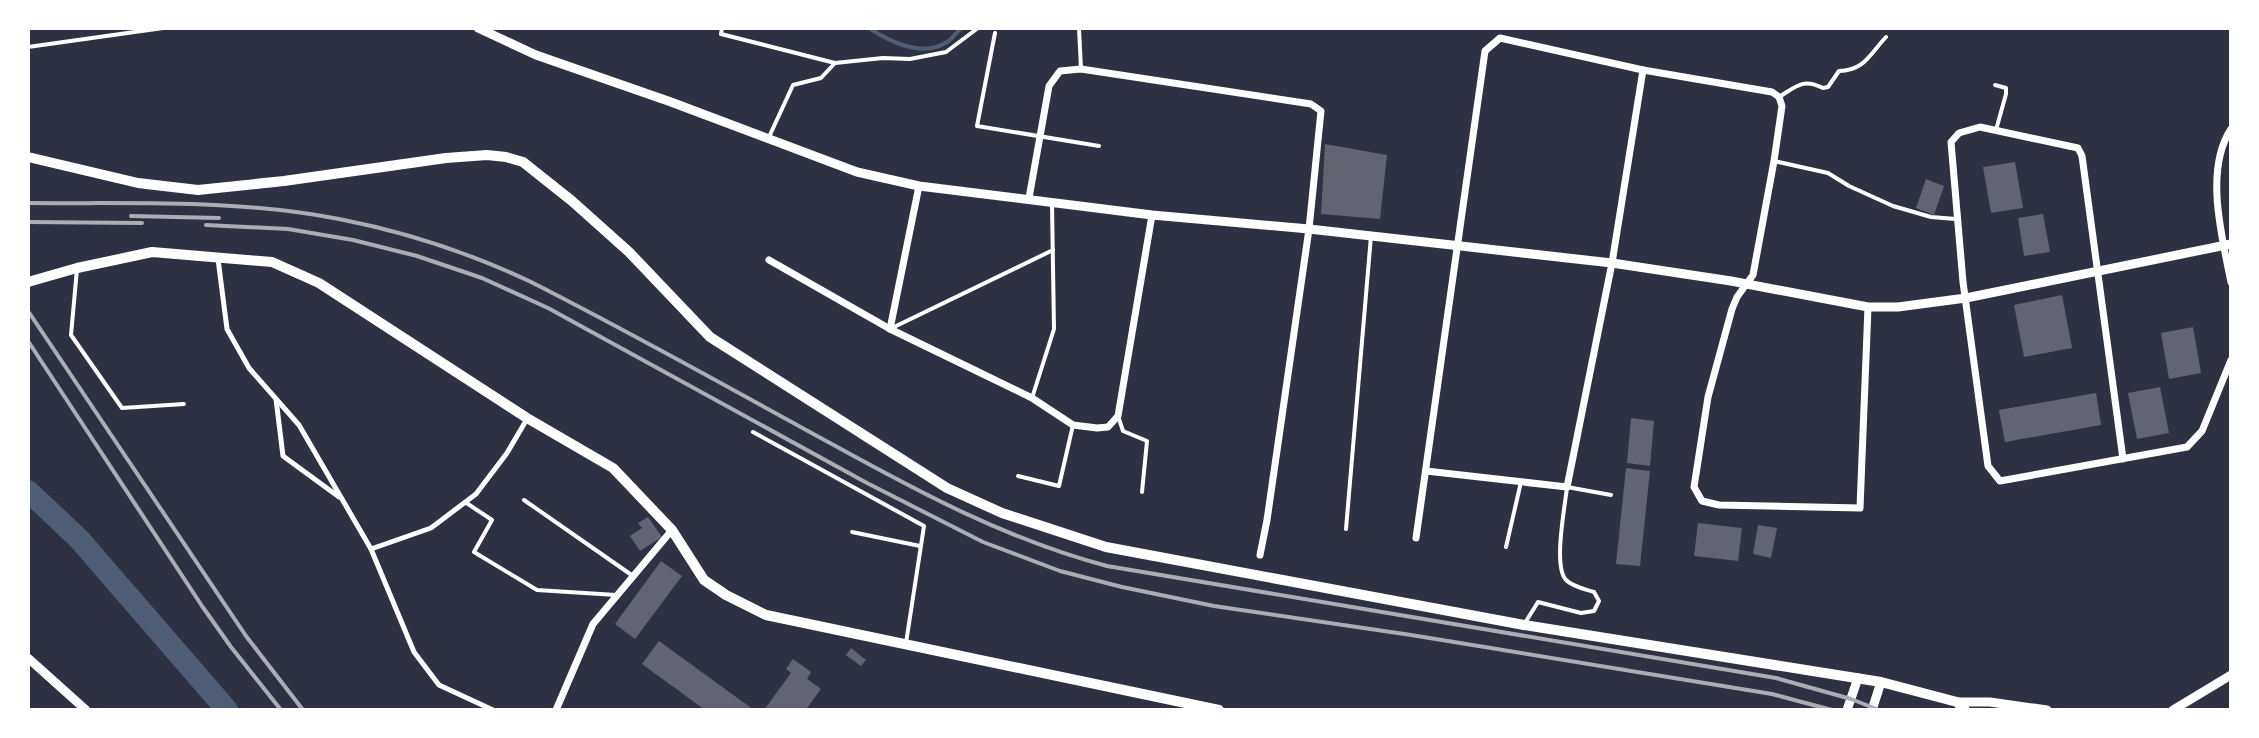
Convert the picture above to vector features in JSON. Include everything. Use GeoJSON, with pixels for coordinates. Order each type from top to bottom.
{"type":"FeatureCollection","features":[{"type":"Feature","properties":{"kind":"main road"},"geometry":{"type":"LineString","coordinates":[[28,157],[138,183],[198,190],[446,158],[506,157],[523,162],[572,201],[629,252],[710,337],[947,488],[1002,513],[1106,547],[1524,625],[1881,682],[1961,706]]}},
{"type":"Feature","properties":{"kind":"main road"},"geometry":{"type":"LineString","coordinates":[[28,282],[152,252],[272,262],[319,283],[527,418],[613,468],[672,530],[704,580],[766,615],[1219,710]]}},
{"type":"Feature","properties":{"kind":"street"},"geometry":{"type":"LineString","coordinates":[[478,28],[536,55],[857,172],[919,186],[1152,215],[1371,235],[1612,263],[1868,307],[1898,307],[1966,298],[2227,244]]}},
{"type":"Feature","properties":{"kind":"street"},"geometry":{"type":"LineString","coordinates":[[1416,538],[1485,51],[1500,38],[1643,70],[1772,92],[1779,97],[1782,106],[1774,161],[1753,275],[1732,309],[1708,397],[1694,487],[1702,501],[1719,505],[1860,508],[1868,307]]}},
{"type":"Feature","properties":{"kind":"street"},"geometry":{"type":"LineString","coordinates":[[1029,198],[1049,86],[1060,71],[1081,69],[1311,104],[1321,111],[1309,229],[1260,555]]}},
{"type":"Feature","properties":{"kind":"street"},"geometry":{"type":"LineString","coordinates":[[1426,471],[1567,487],[1612,263],[1643,70]]}},
{"type":"Feature","properties":{"kind":"street"},"geometry":{"type":"LineString","coordinates":[[2123,459],[2082,156],[2078,148],[1980,127],[1959,133],[1951,142],[1956,219],[1988,466],[2000,481],[2123,459],[2187,447],[2202,431],[2231,360]]}},
{"type":"Feature","properties":{"kind":"street"},"geometry":{"type":"LineString","coordinates":[[2231,129],[2225,138],[2217,194],[2231,282]]}},
{"type":"Feature","properties":{"kind":"street"},"geometry":{"type":"LineString","coordinates":[[890,329],[919,186]]}},
{"type":"Feature","properties":{"kind":"street"},"geometry":{"type":"LineString","coordinates":[[769,260],[890,329],[1032,398],[1073,425],[1108,427],[1118,416],[1152,215]]}},
{"type":"Feature","properties":{"kind":"street"},"geometry":{"type":"LineString","coordinates":[[218,258],[227,329],[249,368],[299,425],[371,549],[414,652],[439,685],[493,710]]}},
{"type":"Feature","properties":{"kind":"street"},"geometry":{"type":"LineString","coordinates":[[275,398],[283,456],[341,498]]}},
{"type":"Feature","properties":{"kind":"street"},"geometry":{"type":"LineString","coordinates":[[371,549],[431,528],[476,494],[507,453],[527,418]]}},
{"type":"Feature","properties":{"kind":"street"},"geometry":{"type":"LineString","coordinates":[[556,710],[593,624],[672,530]]}},
{"type":"Feature","properties":{"kind":"street"},"geometry":{"type":"LineString","coordinates":[[28,658],[86,710]]}},
{"type":"Feature","properties":{"kind":"street"},"geometry":{"type":"LineString","coordinates":[[2173,710],[2231,675]]}},
{"type":"Feature","properties":{"kind":"street"},"geometry":{"type":"LineString","coordinates":[[1847,710],[1858,678]]}},
{"type":"Feature","properties":{"kind":"street"},"geometry":{"type":"LineString","coordinates":[[1872,710],[1881,682]]}},
{"type":"Feature","properties":{"kind":"street"},"geometry":{"type":"LineString","coordinates":[[1961,706],[1990,702],[2047,710]]}},
{"type":"Feature","properties":{"kind":"lane"},"geometry":{"type":"LineString","coordinates":[[28,47],[163,28]]}},
{"type":"Feature","properties":{"kind":"lane"},"geometry":{"type":"LineString","coordinates":[[722,28],[721,34],[835,63],[883,58],[910,59],[946,52],[978,28]]}},
{"type":"Feature","properties":{"kind":"lane"},"geometry":{"type":"LineString","coordinates":[[1079,28],[1081,69]]}},
{"type":"Feature","properties":{"kind":"lane"},"geometry":{"type":"LineString","coordinates":[[995,33],[977,126],[1099,146]]}},
{"type":"Feature","properties":{"kind":"lane"},"geometry":{"type":"LineString","coordinates":[[1779,97],[1799,84],[1813,82],[1823,88],[1828,87],[1839,71],[1860,67],[1886,37]]}},
{"type":"Feature","properties":{"kind":"lane"},"geometry":{"type":"LineString","coordinates":[[769,139],[793,85],[821,78],[835,63]]}},
{"type":"Feature","properties":{"kind":"lane"},"geometry":{"type":"LineString","coordinates":[[1995,85],[2006,88],[1996,130]]}},
{"type":"Feature","properties":{"kind":"lane"},"geometry":{"type":"LineString","coordinates":[[1774,161],[1828,173],[1893,206],[1931,217],[1956,219]]}},
{"type":"Feature","properties":{"kind":"lane"},"geometry":{"type":"LineString","coordinates":[[1032,398],[1054,329],[1052,201]]}},
{"type":"Feature","properties":{"kind":"lane"},"geometry":{"type":"LineString","coordinates":[[1346,529],[1371,235]]}},
{"type":"Feature","properties":{"kind":"lane"},"geometry":{"type":"LineString","coordinates":[[890,329],[1053,250]]}},
{"type":"Feature","properties":{"kind":"lane"},"geometry":{"type":"LineString","coordinates":[[77,268],[71,335],[122,408],[184,404]]}},
{"type":"Feature","properties":{"kind":"lane"},"geometry":{"type":"LineString","coordinates":[[1118,416],[1123,431],[1147,441],[1142,492]]}},
{"type":"Feature","properties":{"kind":"lane"},"geometry":{"type":"LineString","coordinates":[[1018,476],[1059,486],[1073,425]]}},
{"type":"Feature","properties":{"kind":"lane"},"geometry":{"type":"LineString","coordinates":[[753,432],[924,526],[905,645]]}},
{"type":"Feature","properties":{"kind":"lane"},"geometry":{"type":"LineString","coordinates":[[1506,547],[1521,482]]}},
{"type":"Feature","properties":{"kind":"lane"},"geometry":{"type":"LineString","coordinates":[[1524,625],[1538,602],[1581,613],[1594,611],[1599,601],[1594,592],[1565,579],[1559,564],[1567,487],[1611,495]]}},
{"type":"Feature","properties":{"kind":"lane"},"geometry":{"type":"LineString","coordinates":[[524,500],[633,576]]}},
{"type":"Feature","properties":{"kind":"lane"},"geometry":{"type":"LineString","coordinates":[[465,502],[492,520],[474,552],[487,560],[537,590],[618,595]]}},
{"type":"Feature","properties":{"kind":"lane"},"geometry":{"type":"LineString","coordinates":[[852,532],[921,546]]}},
{"type":"Feature","properties":{"kind":"building"},"geometry":{"type":"Polygon","coordinates":[[[1325,144],[1387,155],[1380,219],[1321,214],[1325,144]]]}},
{"type":"Feature","properties":{"kind":"building"},"geometry":{"type":"Polygon","coordinates":[[[2015,162],[2023,208],[1991,213],[1983,167],[2015,162]]]}},
{"type":"Feature","properties":{"kind":"building"},"geometry":{"type":"Polygon","coordinates":[[[1926,179],[1944,186],[1934,215],[1916,208],[1926,179]]]}},
{"type":"Feature","properties":{"kind":"building"},"geometry":{"type":"Polygon","coordinates":[[[2043,214],[2050,252],[2024,256],[2018,218],[2043,214]]]}},
{"type":"Feature","properties":{"kind":"building"},"geometry":{"type":"Polygon","coordinates":[[[2062,295],[2072,348],[2024,357],[2014,305],[2062,295]]]}},
{"type":"Feature","properties":{"kind":"building"},"geometry":{"type":"Polygon","coordinates":[[[2193,327],[2201,373],[2169,379],[2161,333],[2193,327]]]}},
{"type":"Feature","properties":{"kind":"building"},"geometry":{"type":"Polygon","coordinates":[[[2160,387],[2169,433],[2137,439],[2128,393],[2160,387]]]}},
{"type":"Feature","properties":{"kind":"building"},"geometry":{"type":"Polygon","coordinates":[[[2096,393],[2101,425],[2005,442],[1999,410],[2096,393]]]}},
{"type":"Feature","properties":{"kind":"building"},"geometry":{"type":"Polygon","coordinates":[[[1631,418],[1654,421],[1650,466],[1627,463],[1631,418]]]}},
{"type":"Feature","properties":{"kind":"building"},"geometry":{"type":"Polygon","coordinates":[[[1626,468],[1650,471],[1640,566],[1616,564],[1626,468]]]}},
{"type":"Feature","properties":{"kind":"building"},"geometry":{"type":"Polygon","coordinates":[[[648,517],[662,537],[640,551],[630,536],[642,528],[638,523],[648,517]]]}},
{"type":"Feature","properties":{"kind":"building"},"geometry":{"type":"Polygon","coordinates":[[[1698,523],[1742,528],[1738,561],[1694,556],[1698,523]]]}},
{"type":"Feature","properties":{"kind":"building"},"geometry":{"type":"Polygon","coordinates":[[[1758,525],[1777,528],[1771,558],[1753,554],[1758,525]]]}},
{"type":"Feature","properties":{"kind":"building"},"geometry":{"type":"Polygon","coordinates":[[[661,561],[682,576],[635,639],[615,624],[661,561]]]}},
{"type":"Feature","properties":{"kind":"building"},"geometry":{"type":"Polygon","coordinates":[[[659,641],[754,710],[705,710],[642,664],[659,641]]]}},
{"type":"Feature","properties":{"kind":"building"},"geometry":{"type":"Polygon","coordinates":[[[851,648],[866,660],[861,666],[846,655],[851,648]]]}},
{"type":"Feature","properties":{"kind":"building"},"geometry":{"type":"Polygon","coordinates":[[[793,659],[811,672],[807,679],[821,689],[807,708],[811,710],[764,710],[791,673],[786,669],[793,659]]]}},
{"type":"Feature","properties":{"kind":"waterway"},"geometry":{"type":"LineString","coordinates":[[869,28],[897,43],[928,49],[947,42],[961,28]]}},
{"type":"Feature","properties":{"kind":"waterway"},"geometry":{"type":"LineString","coordinates":[[28,491],[79,539],[227,710]]}},
{"type":"Feature","properties":{"kind":"railway"},"geometry":{"type":"LineString","coordinates":[[28,203],[223,205],[301,213],[389,230],[461,253],[531,282],[931,497],[999,529],[1070,555],[1107,566],[1776,678],[1879,710]]}},
{"type":"Feature","properties":{"kind":"railway"},"geometry":{"type":"LineString","coordinates":[[131,216],[219,218]]}},
{"type":"Feature","properties":{"kind":"railway"},"geometry":{"type":"LineString","coordinates":[[28,222],[142,223]]}},
{"type":"Feature","properties":{"kind":"railway"},"geometry":{"type":"LineString","coordinates":[[206,225],[288,229],[353,240],[417,256],[482,278],[548,308],[867,483],[983,542],[1060,571],[1214,606],[1772,694],[1832,710]]}},
{"type":"Feature","properties":{"kind":"railway"},"geometry":{"type":"LineString","coordinates":[[28,311],[246,636],[303,710]]}},
{"type":"Feature","properties":{"kind":"railway"},"geometry":{"type":"LineString","coordinates":[[28,341],[202,606],[281,710]]}}]}
